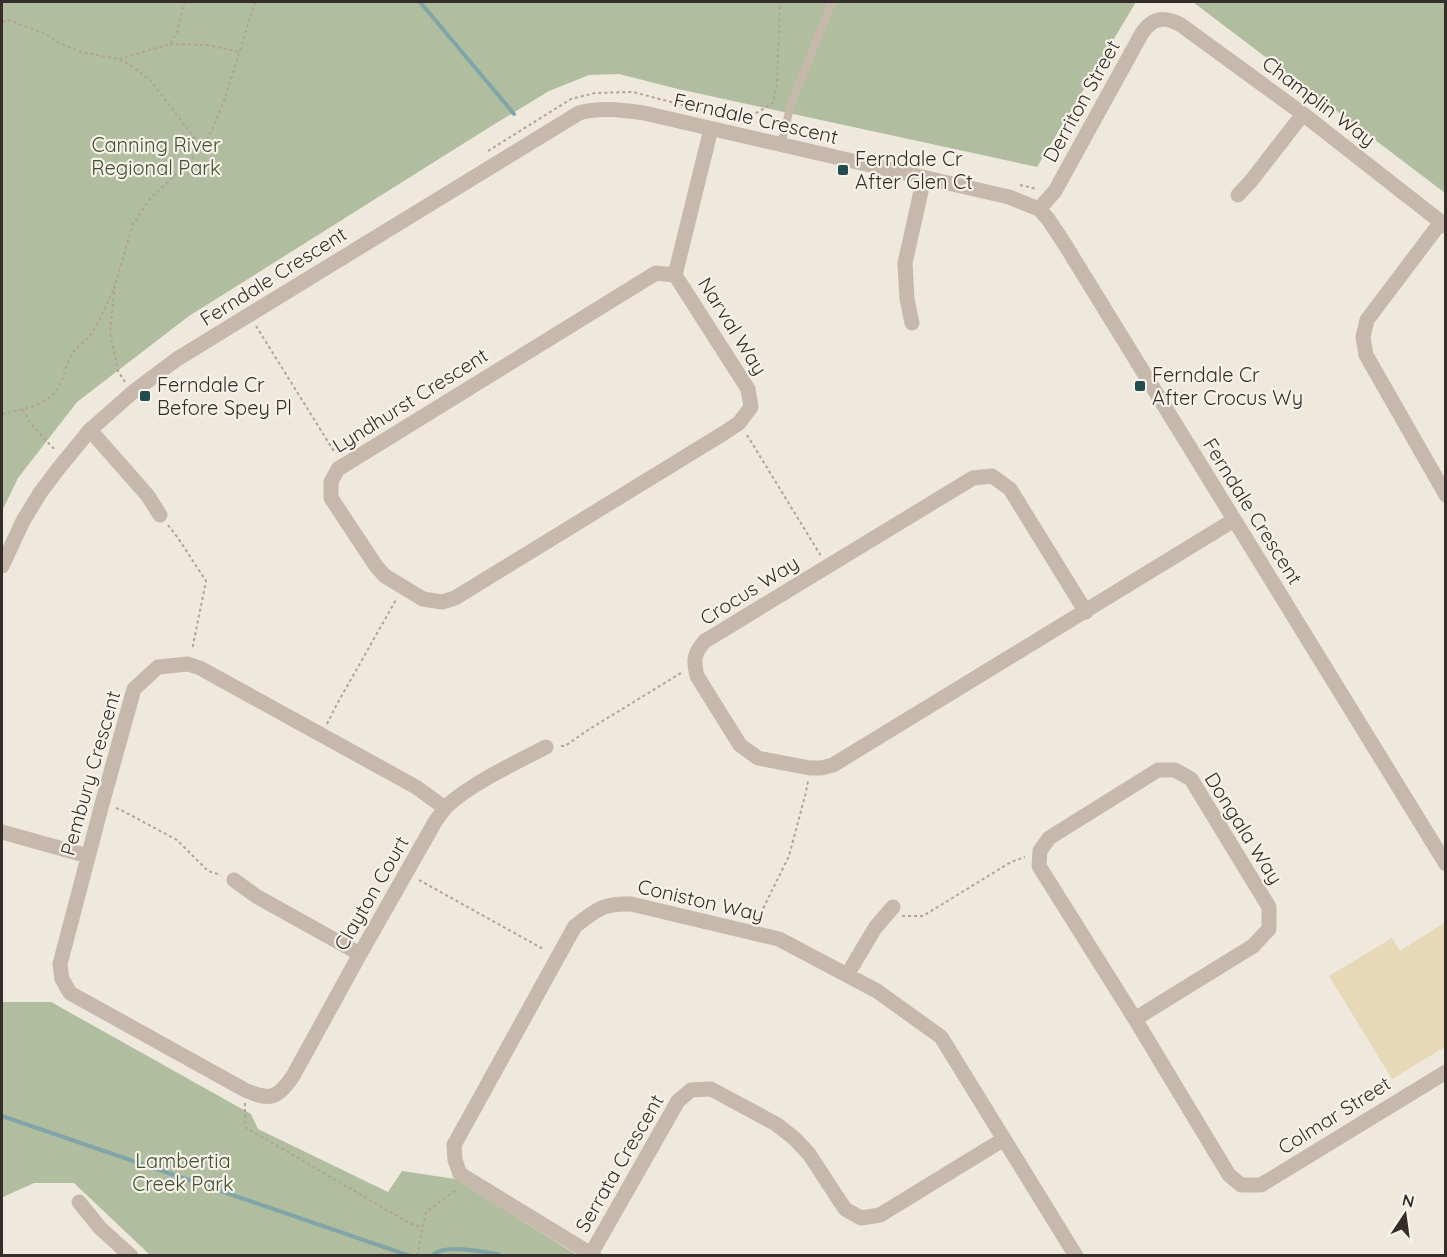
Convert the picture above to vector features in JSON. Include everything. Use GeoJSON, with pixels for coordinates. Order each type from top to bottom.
{"type":"FeatureCollection","features":[{"type":"Feature","properties":{"kind":"street","name":"Champlin Way"},"geometry":{"type":"LineString","coordinates":[[1163,19],[1171,19],[1181,25],[1303,114],[1443,224]]}},
{"type":"Feature","properties":{"kind":"street","name":"Derriton Street"},"geometry":{"type":"LineString","coordinates":[[1039,209],[1055,191],[1142,33],[1148,24],[1163,19]]}},
{"type":"Feature","properties":{"kind":"street","name":"Ferndale Crescent"},"geometry":{"type":"LineString","coordinates":[[2,567],[23,521],[40,493],[90,430],[133,392],[177,359],[579,113],[592,110],[619,110],[644,113],[1009,197],[1039,209],[1064,243],[1446,864]]}},
{"type":"Feature","properties":{"kind":"street"},"geometry":{"type":"LineString","coordinates":[[1238,195],[1303,114]]}},
{"type":"Feature","properties":{"kind":"street","name":"Narval Way"},"geometry":{"type":"LineString","coordinates":[[711,129],[675,275],[748,389],[751,407]]}},
{"type":"Feature","properties":{"kind":"street"},"geometry":{"type":"LineString","coordinates":[[912,323],[907,298],[905,263],[924,178]]}},
{"type":"Feature","properties":{"kind":"street"},"geometry":{"type":"LineString","coordinates":[[1443,224],[1367,320],[1363,337],[1366,355],[1446,495]]}},
{"type":"Feature","properties":{"kind":"street","name":"Lyndhurst Crescent"},"geometry":{"type":"LineString","coordinates":[[675,275],[656,273],[338,469],[331,482],[331,498],[385,576],[423,599],[442,602],[455,598],[724,434],[739,423],[751,407]]}},
{"type":"Feature","properties":{"kind":"street"},"geometry":{"type":"LineString","coordinates":[[90,430],[148,496],[160,514]]}},
{"type":"Feature","properties":{"kind":"street","name":"Crocus Way"},"geometry":{"type":"LineString","coordinates":[[694,667],[696,651],[705,641],[973,478],[992,476],[1010,489],[1086,612]]}},
{"type":"Feature","properties":{"kind":"street"},"geometry":{"type":"LineString","coordinates":[[694,667],[697,676],[740,745],[758,758],[810,768],[833,765],[1234,520]]}},
{"type":"Feature","properties":{"kind":"street"},"geometry":{"type":"LineString","coordinates":[[188,664],[200,668],[416,787],[445,808]]}},
{"type":"Feature","properties":{"kind":"street","name":"Pembury Crescent"},"geometry":{"type":"LineString","coordinates":[[188,664],[158,667],[134,689],[60,964],[62,979],[70,993],[245,1090],[260,1096],[271,1097]]}},
{"type":"Feature","properties":{"kind":"street","name":"Clayton Court"},"geometry":{"type":"LineString","coordinates":[[271,1097],[279,1093],[293,1076],[360,954],[445,808],[456,798],[498,772],[546,747]]}},
{"type":"Feature","properties":{"kind":"street","name":"Dongala Way"},"geometry":{"type":"LineString","coordinates":[[1040,855],[1040,851],[1049,838],[1158,770],[1175,770],[1191,779],[1269,907],[1269,928],[1253,946],[1135,1019]]}},
{"type":"Feature","properties":{"kind":"street"},"geometry":{"type":"LineString","coordinates":[[2,832],[88,856]]}},
{"type":"Feature","properties":{"kind":"street"},"geometry":{"type":"LineString","coordinates":[[1040,855],[1039,867],[1135,1019]]}},
{"type":"Feature","properties":{"kind":"street"},"geometry":{"type":"LineString","coordinates":[[234,880],[256,896],[360,954]]}},
{"type":"Feature","properties":{"kind":"street","name":"Coniston Way"},"geometry":{"type":"LineString","coordinates":[[466,1178],[460,1174],[455,1160],[454,1145],[575,926],[601,907],[616,903],[631,904],[779,939],[878,991],[941,1037],[1076,1256]]}},
{"type":"Feature","properties":{"kind":"street"},"geometry":{"type":"LineString","coordinates":[[847,975],[875,928],[893,907]]}},
{"type":"Feature","properties":{"kind":"street","name":"Colmar Street"},"geometry":{"type":"LineString","coordinates":[[1135,1019],[1228,1175],[1241,1185],[1261,1185],[1446,1072]]}},
{"type":"Feature","properties":{"kind":"street","name":"Serrata Crescent"},"geometry":{"type":"LineString","coordinates":[[593,1255],[678,1101],[691,1090],[711,1089],[776,1124],[810,1154],[845,1209],[861,1218],[880,1215],[1004,1139]]}},
{"type":"Feature","properties":{"kind":"street"},"geometry":{"type":"LineString","coordinates":[[466,1178],[593,1255]]}},
{"type":"Feature","properties":{"kind":"street"},"geometry":{"type":"LineString","coordinates":[[79,1202],[100,1228],[131,1256]]}},
{"type":"Feature","properties":{"kind":"lane"},"geometry":{"type":"LineString","coordinates":[[781,145],[791,104],[832,2]]}},
{"type":"Feature","properties":{"kind":"path"},"geometry":{"type":"LineString","coordinates":[[170,45],[177,32],[186,2]]}},
{"type":"Feature","properties":{"kind":"path"},"geometry":{"type":"LineString","coordinates":[[2,414],[31,407],[49,398],[59,388],[65,368],[73,353],[90,335],[101,318],[115,285],[133,224],[149,200],[202,148],[212,130],[255,2]]}},
{"type":"Feature","properties":{"kind":"path"},"geometry":{"type":"LineString","coordinates":[[740,120],[773,103],[777,84],[780,2]]}},
{"type":"Feature","properties":{"kind":"path"},"geometry":{"type":"LineString","coordinates":[[2,22],[8,20],[26,26],[81,52],[119,59],[133,67],[151,81],[202,148]]}},
{"type":"Feature","properties":{"kind":"path"},"geometry":{"type":"LineString","coordinates":[[119,59],[170,45],[207,45],[239,52]]}},
{"type":"Feature","properties":{"kind":"path"},"geometry":{"type":"LineString","coordinates":[[115,285],[110,332],[118,371],[124,381]]}},
{"type":"Feature","properties":{"kind":"path"},"geometry":{"type":"LineString","coordinates":[[250,315],[325,439],[344,466]]}},
{"type":"Feature","properties":{"kind":"path"},"geometry":{"type":"LineString","coordinates":[[23,409],[30,423],[55,450]]}},
{"type":"Feature","properties":{"kind":"path"},"geometry":{"type":"LineString","coordinates":[[739,423],[827,566]]}},
{"type":"Feature","properties":{"kind":"path"},"geometry":{"type":"LineString","coordinates":[[160,514],[206,581],[188,664]]}},
{"type":"Feature","properties":{"kind":"path"},"geometry":{"type":"LineString","coordinates":[[322,735],[337,704],[404,588]]}},
{"type":"Feature","properties":{"kind":"path"},"geometry":{"type":"LineString","coordinates":[[546,747],[566,746],[672,677],[694,667]]}},
{"type":"Feature","properties":{"kind":"path"},"geometry":{"type":"LineString","coordinates":[[754,933],[759,916],[789,856],[807,792],[810,768]]}},
{"type":"Feature","properties":{"kind":"path"},"geometry":{"type":"LineString","coordinates":[[102,804],[123,811],[177,840],[208,871],[234,880]]}},
{"type":"Feature","properties":{"kind":"path"},"geometry":{"type":"LineString","coordinates":[[893,907],[902,916],[922,915],[1011,862],[1040,855]]}},
{"type":"Feature","properties":{"kind":"path"},"geometry":{"type":"LineString","coordinates":[[406,873],[558,957]]}},
{"type":"Feature","properties":{"kind":"path"},"geometry":{"type":"LineString","coordinates":[[245,1090],[245,1127],[409,1223],[423,1227]]}},
{"type":"Feature","properties":{"kind":"path"},"geometry":{"type":"LineString","coordinates":[[417,1255],[426,1212],[462,1185],[466,1178]]}},
{"type":"Feature","properties":{"kind":"green space","name":"Canning River Regional Park"},"geometry":{"type":"Polygon","coordinates":[[[2,2],[1136,2],[1037,167],[678,89],[619,74],[589,75],[549,91],[189,316],[77,402],[18,478],[2,511],[2,2]]]}},
{"type":"Feature","properties":{"kind":"green space"},"geometry":{"type":"Polygon","coordinates":[[[1193,2],[1445,2],[1445,193],[1193,2]]]}},
{"type":"Feature","properties":{"kind":"green space","name":"Lambertia Creek Park"},"geometry":{"type":"Polygon","coordinates":[[[2,1002],[51,1002],[251,1114],[258,1129],[388,1192],[402,1171],[455,1179],[577,1255],[150,1255],[74,1183],[34,1183],[3,1197],[2,1002]]]}},
{"type":"Feature","properties":{"kind":"sand"},"geometry":{"type":"Polygon","coordinates":[[[1445,922],[1445,1047],[1392,1079],[1329,976],[1392,938],[1400,951],[1445,922]]]}},
{"type":"Feature","properties":{"kind":"waterway"},"geometry":{"type":"LineString","coordinates":[[420,2],[514,114]]}},
{"type":"Feature","properties":{"kind":"waterway"},"geometry":{"type":"LineString","coordinates":[[2,1116],[410,1256]]}},
{"type":"Feature","properties":{"kind":"waterway"},"geometry":{"type":"LineString","coordinates":[[431,1256],[437,1252],[454,1249],[473,1250],[499,1256]]}},
{"type":"Feature","properties":{"kind":"place","name":"Ferndale Cr After Glen Ct"},"geometry":{"type":"Point","coordinates":[843,170]}},
{"type":"Feature","properties":{"kind":"place","name":"Ferndale Cr After Crocus Wy"},"geometry":{"type":"Point","coordinates":[1140,386]}},
{"type":"Feature","properties":{"kind":"place","name":"Ferndale Cr Before Spey Pl"},"geometry":{"type":"Point","coordinates":[145,396]}}]}
